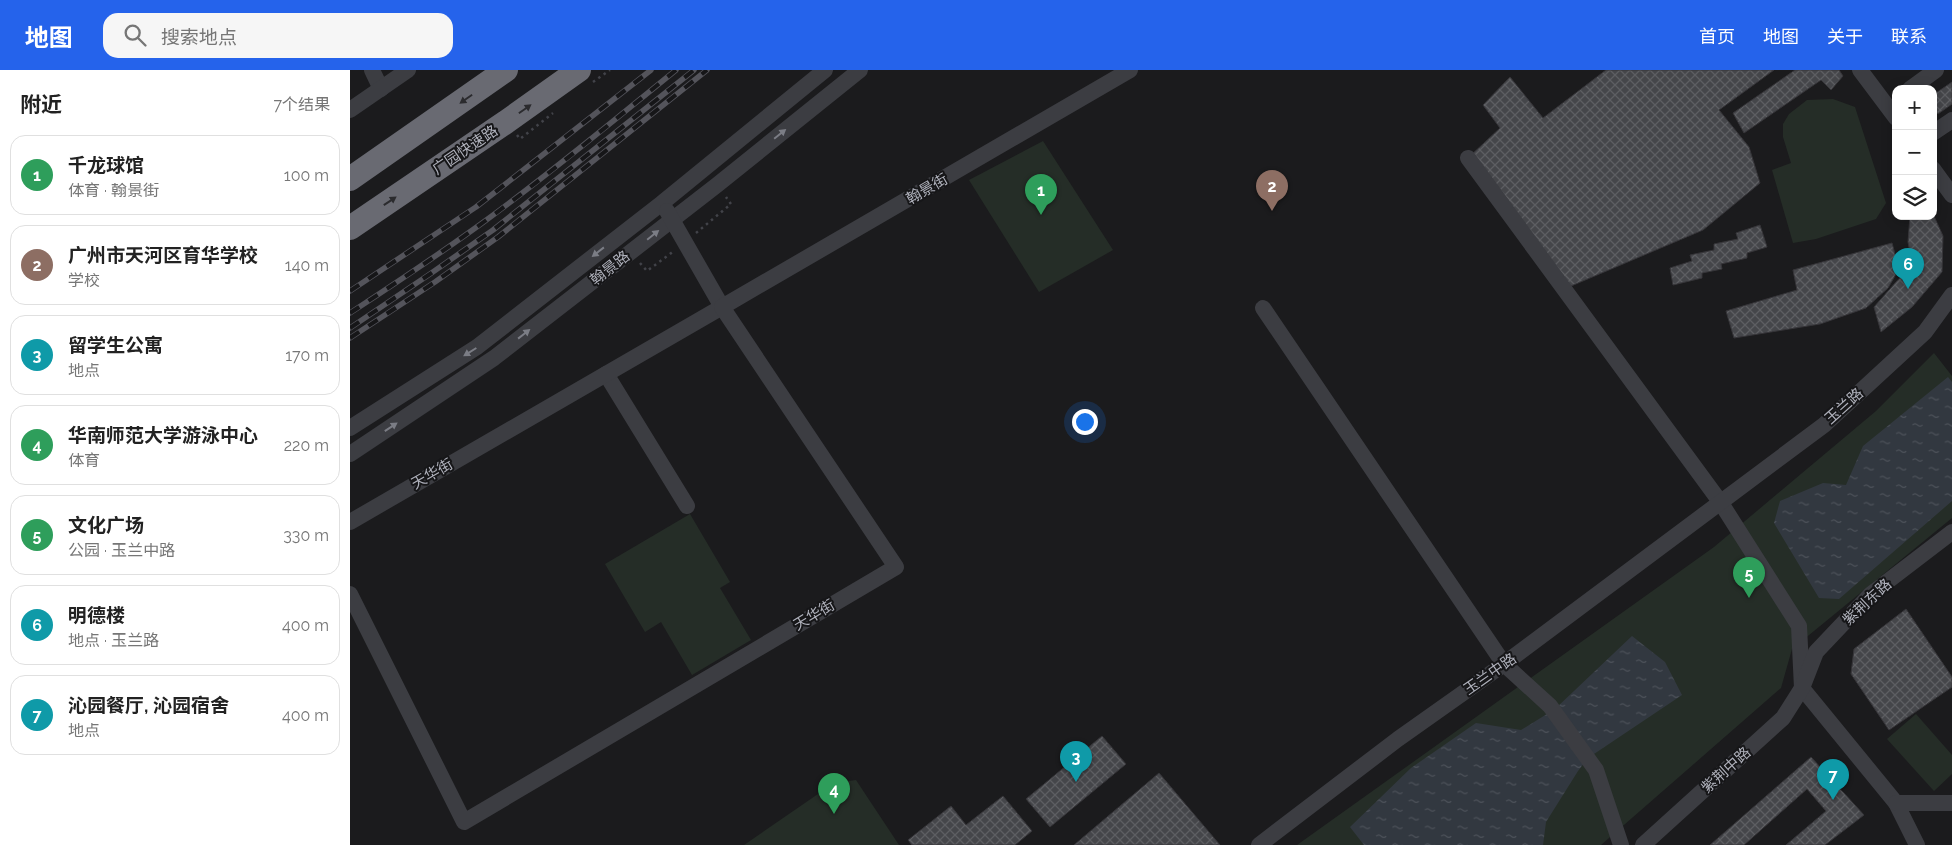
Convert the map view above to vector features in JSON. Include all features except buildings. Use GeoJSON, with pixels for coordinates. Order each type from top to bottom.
{"type":"FeatureCollection","features":[{"type":"Feature","properties":{"kind":"highway"},"geometry":{"type":"LineString","coordinates":[[350,178],[506,70]]}},
{"type":"Feature","properties":{"kind":"highway","name":"广园快速路"},"geometry":{"type":"LineString","coordinates":[[350,228],[579,70]]}},
{"type":"Feature","properties":{"kind":"street"},"geometry":{"type":"LineString","coordinates":[[372,70],[381,89]]}},
{"type":"Feature","properties":{"kind":"street"},"geometry":{"type":"LineString","coordinates":[[350,110],[408,70]]}},
{"type":"Feature","properties":{"kind":"street","name":"翰景路"},"geometry":{"type":"LineString","coordinates":[[350,428],[477,347],[662,203],[825,70]]}},
{"type":"Feature","properties":{"kind":"street","name":"翰景路"},"geometry":{"type":"LineString","coordinates":[[350,454],[494,358],[723,180],[860,70]]}},
{"type":"Feature","properties":{"kind":"street","name":"翰景街"},"geometry":{"type":"LineString","coordinates":[[722,307],[1130,70]]}},
{"type":"Feature","properties":{"kind":"street"},"geometry":{"type":"LineString","coordinates":[[1860,70],[1892,106]]}},
{"type":"Feature","properties":{"kind":"street"},"geometry":{"type":"LineString","coordinates":[[1915,85],[1936,70]]}},
{"type":"Feature","properties":{"kind":"street"},"geometry":{"type":"LineString","coordinates":[[1937,131],[1952,120]]}},
{"type":"Feature","properties":{"kind":"street"},"geometry":{"type":"LineString","coordinates":[[1468,158],[1721,503],[1798,626],[1802,688],[1896,803],[1917,845]]}},
{"type":"Feature","properties":{"kind":"street"},"geometry":{"type":"LineString","coordinates":[[1937,174],[1952,193]]}},
{"type":"Feature","properties":{"kind":"street","name":"天华街"},"geometry":{"type":"LineString","coordinates":[[350,594],[464,822],[896,567],[722,307],[662,203]]}},
{"type":"Feature","properties":{"kind":"street","name":"玉兰路"},"geometry":{"type":"LineString","coordinates":[[1721,503],[1824,425],[1925,332],[1951,297]]}},
{"type":"Feature","properties":{"kind":"street","name":"天华街"},"geometry":{"type":"LineString","coordinates":[[350,522],[722,307]]}},
{"type":"Feature","properties":{"kind":"street"},"geometry":{"type":"LineString","coordinates":[[1263,308],[1504,664],[1550,706],[1596,770],[1621,845]]}},
{"type":"Feature","properties":{"kind":"street"},"geometry":{"type":"LineString","coordinates":[[606,374],[687,506]]}},
{"type":"Feature","properties":{"kind":"street","name":"玉兰中路"},"geometry":{"type":"LineString","coordinates":[[1259,845],[1398,739],[1504,664],[1721,503]]}},
{"type":"Feature","properties":{"kind":"street","name":"紫荆东路"},"geometry":{"type":"LineString","coordinates":[[1802,688],[1816,652],[1870,594],[1952,532]]}},
{"type":"Feature","properties":{"kind":"street","name":"紫荆中路"},"geometry":{"type":"LineString","coordinates":[[1643,845],[1783,718],[1802,688]]}},
{"type":"Feature","properties":{"kind":"street"},"geometry":{"type":"LineString","coordinates":[[1896,803],[1952,803]]}},
{"type":"Feature","properties":{"kind":"path"},"geometry":{"type":"LineString","coordinates":[[520,139],[556,110]]}},
{"type":"Feature","properties":{"kind":"path"},"geometry":{"type":"LineString","coordinates":[[690,238],[731,204]]}},
{"type":"Feature","properties":{"kind":"path"},"geometry":{"type":"LineString","coordinates":[[647,271],[676,249]]}},
{"type":"Feature","properties":{"kind":"shaded area"},"geometry":{"type":"Polygon","coordinates":[[[1833,99],[1855,107],[1886,203],[1876,219],[1816,239],[1793,243],[1772,170],[1791,163],[1783,137],[1783,124],[1789,114],[1807,100],[1833,99]]]}},
{"type":"Feature","properties":{"kind":"shaded area"},"geometry":{"type":"Polygon","coordinates":[[[1043,141],[1113,250],[1039,292],[969,180],[1043,141]]]}},
{"type":"Feature","properties":{"kind":"shaded area"},"geometry":{"type":"Polygon","coordinates":[[[1934,353],[1952,376],[1952,518],[1792,649],[1781,688],[1601,845],[1297,845],[1714,547],[1876,411],[1934,353]]]}},
{"type":"Feature","properties":{"kind":"shaded area"},"geometry":{"type":"Polygon","coordinates":[[[690,514],[730,582],[720,588],[751,640],[692,675],[661,622],[645,632],[605,564],[690,514]]]}},
{"type":"Feature","properties":{"kind":"shaded area"},"geometry":{"type":"Polygon","coordinates":[[[1916,714],[1952,755],[1952,774],[1934,791],[1887,739],[1916,714]]]}},
{"type":"Feature","properties":{"kind":"shaded area"},"geometry":{"type":"Polygon","coordinates":[[[856,780],[899,845],[744,845],[834,783],[856,780]]]}},
{"type":"Feature","properties":{"kind":"water"},"geometry":{"type":"Polygon","coordinates":[[[1948,377],[1952,382],[1952,501],[1839,599],[1819,598],[1774,523],[1780,501],[1823,483],[1846,485],[1863,446],[1948,377]]]}},
{"type":"Feature","properties":{"kind":"water"},"geometry":{"type":"Polygon","coordinates":[[[1632,636],[1665,662],[1682,695],[1588,758],[1546,822],[1543,845],[1364,845],[1350,827],[1411,768],[1476,723],[1521,730],[1555,709],[1632,636]]]}},
{"type":"Feature","properties":{"kind":"railway"},"geometry":{"type":"LineString","coordinates":[[350,291],[476,207],[651,70]]}},
{"type":"Feature","properties":{"kind":"railway"},"geometry":{"type":"LineString","coordinates":[[350,313],[510,203],[676,70]]}},
{"type":"Feature","properties":{"kind":"railway"},"geometry":{"type":"LineString","coordinates":[[350,328],[493,230],[694,70]]}},
{"type":"Feature","properties":{"kind":"railway"},"geometry":{"type":"LineString","coordinates":[[350,338],[435,282],[498,237],[707,70]]}},
{"type":"Feature","properties":{"kind":"place","name":"广州市天河区育华学校"},"geometry":{"type":"Point","coordinates":[1272,211]}},
{"type":"Feature","properties":{"kind":"place","name":"千龙球馆"},"geometry":{"type":"Point","coordinates":[1041,215]}},
{"type":"Feature","properties":{"kind":"place","name":"明德楼"},"geometry":{"type":"Point","coordinates":[1908,289]}},
{"type":"Feature","properties":{"kind":"place","name":"文化广场"},"geometry":{"type":"Point","coordinates":[1749,598]}},
{"type":"Feature","properties":{"kind":"place","name":"留学生公寓"},"geometry":{"type":"Point","coordinates":[1076,782]}},
{"type":"Feature","properties":{"kind":"place","name":"沁园餐厅, 沁园宿舍"},"geometry":{"type":"Point","coordinates":[1833,800]}},
{"type":"Feature","properties":{"kind":"place","name":"华南师范大学游泳中心"},"geometry":{"type":"Point","coordinates":[834,814]}}]}
